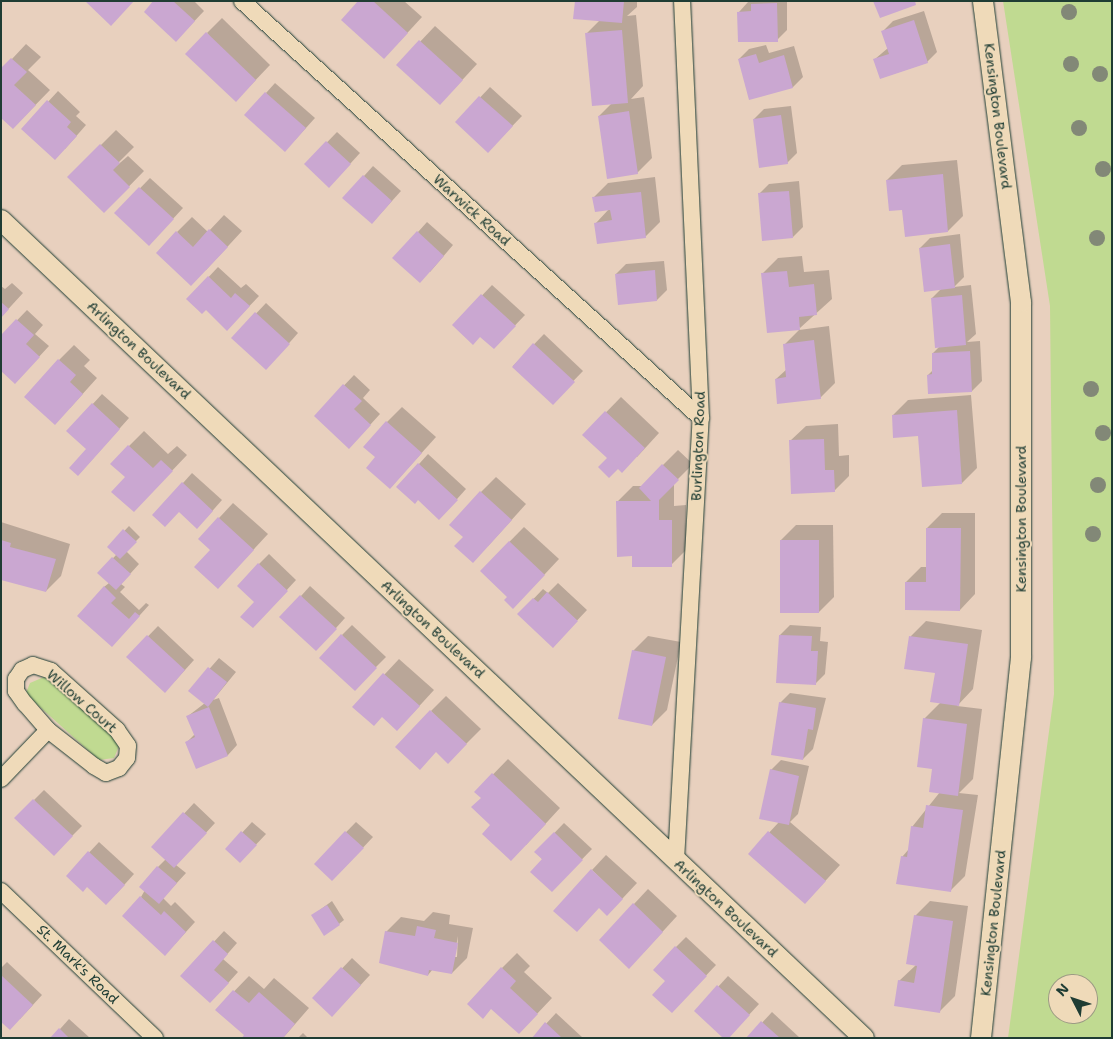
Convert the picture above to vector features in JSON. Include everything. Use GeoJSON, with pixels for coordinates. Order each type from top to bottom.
{"type":"FeatureCollection","features":[{"type":"Feature","properties":{"kind":"street","name":"Warwick Road"},"geometry":{"type":"LineString","coordinates":[[242,1],[701,418]]}},
{"type":"Feature","properties":{"kind":"street","name":"Burlington Road"},"geometry":{"type":"LineString","coordinates":[[676,860],[701,418],[682,1]]}},
{"type":"Feature","properties":{"kind":"street","name":"Kensington Boulevard"},"geometry":{"type":"LineString","coordinates":[[981,1038],[1021,638],[1021,302],[983,1]]}},
{"type":"Feature","properties":{"kind":"street","name":"Arlington Boulevard"},"geometry":{"type":"LineString","coordinates":[[1,220],[864,1038]]}},
{"type":"Feature","properties":{"kind":"street","name":"Willow Court"},"geometry":{"type":"LineString","coordinates":[[33,665],[51,671],[117,730],[128,746],[126,758],[119,768],[106,772],[48,730],[16,691],[19,674],[33,665]]}},
{"type":"Feature","properties":{"kind":"street"},"geometry":{"type":"LineString","coordinates":[[1,779],[48,730]]}},
{"type":"Feature","properties":{"kind":"street","name":"St. Mark's Road"},"geometry":{"type":"LineString","coordinates":[[1,891],[155,1038]]}},
{"type":"Feature","properties":{"kind":"green space"},"geometry":{"type":"Polygon","coordinates":[[[1003,1],[1112,1],[1112,1038],[1008,1038],[1054,694],[1050,306],[1003,1]]]}},
{"type":"Feature","properties":{"kind":"green space"},"geometry":{"type":"Polygon","coordinates":[[[44,677],[54,680],[115,739],[119,746],[114,758],[99,760],[31,699],[26,693],[30,683],[44,677]]]}},
{"type":"Feature","properties":{"kind":"building"},"geometry":{"type":"Polygon","coordinates":[[[85,1],[134,1],[111,26],[85,1]]]}},
{"type":"Feature","properties":{"kind":"building"},"geometry":{"type":"Polygon","coordinates":[[[153,1],[173,1],[195,21],[176,42],[144,12],[153,1]]]}},
{"type":"Feature","properties":{"kind":"building"},"geometry":{"type":"Polygon","coordinates":[[[358,1],[373,1],[408,33],[384,59],[341,20],[358,1]]]}},
{"type":"Feature","properties":{"kind":"building"},"geometry":{"type":"Polygon","coordinates":[[[575,1],[624,1],[622,23],[573,19],[575,1]]]}},
{"type":"Feature","properties":{"kind":"building"},"geometry":{"type":"Polygon","coordinates":[[[873,1],[915,1],[916,5],[880,18],[873,1]]]}},
{"type":"Feature","properties":{"kind":"building"},"geometry":{"type":"Polygon","coordinates":[[[777,3],[778,42],[738,42],[737,12],[751,11],[751,4],[777,3]]]}},
{"type":"Feature","properties":{"kind":"building"},"geometry":{"type":"Polygon","coordinates":[[[914,20],[928,63],[880,79],[873,59],[889,54],[881,31],[914,20]]]}},
{"type":"Feature","properties":{"kind":"building"},"geometry":{"type":"Polygon","coordinates":[[[622,30],[628,103],[592,106],[585,33],[622,30]]]}},
{"type":"Feature","properties":{"kind":"building"},"geometry":{"type":"Polygon","coordinates":[[[206,32],[256,80],[236,102],[185,54],[206,32]]]}},
{"type":"Feature","properties":{"kind":"building"},"geometry":{"type":"Polygon","coordinates":[[[419,40],[463,80],[440,105],[396,65],[419,40]]]}},
{"type":"Feature","properties":{"kind":"building"},"geometry":{"type":"Polygon","coordinates":[[[756,54],[759,63],[784,55],[793,88],[749,100],[738,59],[756,54]]]}},
{"type":"Feature","properties":{"kind":"building"},"geometry":{"type":"Polygon","coordinates":[[[11,58],[27,72],[14,85],[36,105],[13,129],[1,118],[1,68],[11,58]]]}},
{"type":"Feature","properties":{"kind":"building"},"geometry":{"type":"Polygon","coordinates":[[[265,92],[306,128],[285,152],[244,115],[265,92]]]}},
{"type":"Feature","properties":{"kind":"building"},"geometry":{"type":"Polygon","coordinates":[[[479,96],[513,126],[488,153],[455,122],[479,96]]]}},
{"type":"Feature","properties":{"kind":"building"},"geometry":{"type":"Polygon","coordinates":[[[47,100],[71,122],[67,127],[77,136],[55,160],[21,129],[47,100]]]}},
{"type":"Feature","properties":{"kind":"building"},"geometry":{"type":"Polygon","coordinates":[[[629,111],[638,174],[607,179],[598,116],[629,111]]]}},
{"type":"Feature","properties":{"kind":"building"},"geometry":{"type":"Polygon","coordinates":[[[781,115],[788,164],[759,168],[753,119],[781,115]]]}},
{"type":"Feature","properties":{"kind":"building"},"geometry":{"type":"Polygon","coordinates":[[[326,141],[351,164],[329,188],[304,164],[326,141]]]}},
{"type":"Feature","properties":{"kind":"building"},"geometry":{"type":"Polygon","coordinates":[[[100,144],[120,163],[113,170],[130,187],[104,213],[67,177],[100,144]]]}},
{"type":"Feature","properties":{"kind":"building"},"geometry":{"type":"Polygon","coordinates":[[[943,174],[948,232],[905,237],[902,210],[889,211],[886,180],[943,174]]]}},
{"type":"Feature","properties":{"kind":"building"},"geometry":{"type":"Polygon","coordinates":[[[363,175],[392,201],[372,224],[342,198],[363,175]]]}},
{"type":"Feature","properties":{"kind":"building"},"geometry":{"type":"Polygon","coordinates":[[[139,187],[174,219],[149,246],[114,213],[139,187]]]}},
{"type":"Feature","properties":{"kind":"building"},"geometry":{"type":"Polygon","coordinates":[[[789,191],[793,238],[762,241],[758,193],[789,191]]]}},
{"type":"Feature","properties":{"kind":"building"},"geometry":{"type":"Polygon","coordinates":[[[641,192],[646,238],[597,244],[594,223],[612,220],[610,210],[595,212],[592,197],[641,192]]]}},
{"type":"Feature","properties":{"kind":"building"},"geometry":{"type":"Polygon","coordinates":[[[209,229],[228,247],[191,286],[156,253],[176,231],[193,247],[209,229]]]}},
{"type":"Feature","properties":{"kind":"building"},"geometry":{"type":"Polygon","coordinates":[[[417,231],[444,256],[420,283],[392,258],[417,231]]]}},
{"type":"Feature","properties":{"kind":"building"},"geometry":{"type":"Polygon","coordinates":[[[950,244],[955,288],[924,292],[919,248],[950,244]]]}},
{"type":"Feature","properties":{"kind":"building"},"geometry":{"type":"Polygon","coordinates":[[[655,270],[657,301],[618,305],[615,274],[655,270]]]}},
{"type":"Feature","properties":{"kind":"building"},"geometry":{"type":"Polygon","coordinates":[[[787,271],[789,287],[814,284],[817,315],[799,317],[800,330],[767,333],[761,273],[787,271]]]}},
{"type":"Feature","properties":{"kind":"building"},"geometry":{"type":"Polygon","coordinates":[[[208,276],[231,298],[235,293],[250,306],[227,331],[206,310],[202,314],[186,299],[208,276]]]}},
{"type":"Feature","properties":{"kind":"building"},"geometry":{"type":"Polygon","coordinates":[[[481,294],[516,326],[494,349],[480,337],[473,345],[452,325],[481,294]]]}},
{"type":"Feature","properties":{"kind":"building"},"geometry":{"type":"Polygon","coordinates":[[[962,295],[966,345],[935,348],[931,298],[962,295]]]}},
{"type":"Feature","properties":{"kind":"building"},"geometry":{"type":"Polygon","coordinates":[[[1,302],[9,309],[1,318],[1,302]]]}},
{"type":"Feature","properties":{"kind":"building"},"geometry":{"type":"Polygon","coordinates":[[[255,312],[290,344],[266,370],[231,338],[255,312]]]}},
{"type":"Feature","properties":{"kind":"building"},"geometry":{"type":"Polygon","coordinates":[[[16,319],[34,335],[26,344],[40,357],[15,384],[1,371],[1,335],[16,319]]]}},
{"type":"Feature","properties":{"kind":"building"},"geometry":{"type":"Polygon","coordinates":[[[814,340],[821,399],[777,404],[775,379],[786,377],[783,344],[814,340]]]}},
{"type":"Feature","properties":{"kind":"building"},"geometry":{"type":"Polygon","coordinates":[[[533,343],[575,382],[553,405],[512,367],[533,343]]]}},
{"type":"Feature","properties":{"kind":"building"},"geometry":{"type":"Polygon","coordinates":[[[970,351],[972,392],[928,394],[927,375],[932,374],[932,353],[970,351]]]}},
{"type":"Feature","properties":{"kind":"building"},"geometry":{"type":"Polygon","coordinates":[[[58,359],[76,375],[70,382],[83,394],[55,425],[24,397],[58,359]]]}},
{"type":"Feature","properties":{"kind":"building"},"geometry":{"type":"Polygon","coordinates":[[[343,384],[362,401],[354,409],[371,425],[349,449],[314,416],[343,384]]]}},
{"type":"Feature","properties":{"kind":"building"},"geometry":{"type":"Polygon","coordinates":[[[92,403],[120,429],[78,476],[69,468],[86,449],[66,431],[92,403]]]}},
{"type":"Feature","properties":{"kind":"building"},"geometry":{"type":"Polygon","coordinates":[[[957,410],[962,484],[922,487],[918,436],[893,438],[892,415],[957,410]]]}},
{"type":"Feature","properties":{"kind":"building"},"geometry":{"type":"Polygon","coordinates":[[[605,411],[645,448],[622,473],[618,469],[609,478],[598,467],[607,458],[582,435],[605,411]]]}},
{"type":"Feature","properties":{"kind":"building"},"geometry":{"type":"Polygon","coordinates":[[[386,421],[422,453],[390,489],[366,468],[375,457],[363,447],[386,421]]]}},
{"type":"Feature","properties":{"kind":"building"},"geometry":{"type":"Polygon","coordinates":[[[824,439],[825,470],[834,470],[835,492],[791,494],[789,440],[824,439]]]}},
{"type":"Feature","properties":{"kind":"building"},"geometry":{"type":"Polygon","coordinates":[[[128,445],[153,468],[161,460],[173,471],[134,512],[111,492],[125,477],[110,464],[128,445]]]}},
{"type":"Feature","properties":{"kind":"building"},"geometry":{"type":"Polygon","coordinates":[[[418,463],[458,500],[439,520],[418,500],[415,504],[396,487],[418,463]]]}},
{"type":"Feature","properties":{"kind":"building"},"geometry":{"type":"Polygon","coordinates":[[[662,464],[679,480],[659,500],[659,520],[672,520],[672,567],[632,567],[632,556],[617,557],[616,501],[651,501],[639,488],[662,464]]]}},
{"type":"Feature","properties":{"kind":"building"},"geometry":{"type":"Polygon","coordinates":[[[182,482],[213,511],[197,529],[179,512],[165,527],[152,515],[182,482]]]}},
{"type":"Feature","properties":{"kind":"building"},"geometry":{"type":"Polygon","coordinates":[[[480,491],[512,520],[473,563],[454,546],[463,537],[449,525],[480,491]]]}},
{"type":"Feature","properties":{"kind":"building"},"geometry":{"type":"Polygon","coordinates":[[[218,517],[254,550],[218,589],[194,567],[210,550],[198,539],[218,517]]]}},
{"type":"Feature","properties":{"kind":"building"},"geometry":{"type":"Polygon","coordinates":[[[926,528],[961,528],[960,611],[905,610],[905,582],[926,582],[926,528]]]}},
{"type":"Feature","properties":{"kind":"building"},"geometry":{"type":"Polygon","coordinates":[[[123,529],[137,542],[120,559],[107,547],[123,529]]]}},
{"type":"Feature","properties":{"kind":"building"},"geometry":{"type":"Polygon","coordinates":[[[1,540],[11,543],[10,547],[56,559],[46,592],[1,580],[1,540]]]}},
{"type":"Feature","properties":{"kind":"building"},"geometry":{"type":"Polygon","coordinates":[[[780,540],[819,540],[819,613],[780,613],[780,540]]]}},
{"type":"Feature","properties":{"kind":"building"},"geometry":{"type":"Polygon","coordinates":[[[509,541],[545,575],[513,609],[504,600],[507,597],[480,571],[509,541]]]}},
{"type":"Feature","properties":{"kind":"building"},"geometry":{"type":"Polygon","coordinates":[[[112,557],[131,574],[116,590],[97,573],[112,557]]]}},
{"type":"Feature","properties":{"kind":"building"},"geometry":{"type":"Polygon","coordinates":[[[258,563],[288,591],[253,628],[240,617],[254,602],[237,586],[258,563]]]}},
{"type":"Feature","properties":{"kind":"building"},"geometry":{"type":"Polygon","coordinates":[[[104,586],[116,598],[111,603],[129,619],[135,612],[140,616],[112,647],[77,616],[104,586]]]}},
{"type":"Feature","properties":{"kind":"building"},"geometry":{"type":"Polygon","coordinates":[[[547,592],[578,621],[553,648],[517,614],[533,598],[538,602],[547,592]]]}},
{"type":"Feature","properties":{"kind":"building"},"geometry":{"type":"Polygon","coordinates":[[[300,595],[337,629],[316,651],[279,617],[300,595]]]}},
{"type":"Feature","properties":{"kind":"building"},"geometry":{"type":"Polygon","coordinates":[[[341,634],[377,668],[355,691],[319,658],[341,634]]]}},
{"type":"Feature","properties":{"kind":"building"},"geometry":{"type":"Polygon","coordinates":[[[147,635],[185,670],[165,693],[126,657],[147,635]]]}},
{"type":"Feature","properties":{"kind":"building"},"geometry":{"type":"Polygon","coordinates":[[[779,635],[812,636],[811,651],[818,651],[816,685],[776,683],[779,635]]]}},
{"type":"Feature","properties":{"kind":"building"},"geometry":{"type":"Polygon","coordinates":[[[909,636],[968,644],[959,706],[930,702],[935,673],[904,669],[909,636]]]}},
{"type":"Feature","properties":{"kind":"building"},"geometry":{"type":"Polygon","coordinates":[[[632,650],[666,657],[652,726],[618,719],[632,650]]]}},
{"type":"Feature","properties":{"kind":"building"},"geometry":{"type":"Polygon","coordinates":[[[208,667],[227,682],[208,707],[188,691],[208,667]]]}},
{"type":"Feature","properties":{"kind":"building"},"geometry":{"type":"Polygon","coordinates":[[[383,673],[420,706],[397,731],[382,717],[374,726],[352,707],[383,673]]]}},
{"type":"Feature","properties":{"kind":"building"},"geometry":{"type":"Polygon","coordinates":[[[779,702],[816,708],[813,730],[808,729],[803,760],[771,755],[779,702]]]}},
{"type":"Feature","properties":{"kind":"building"},"geometry":{"type":"Polygon","coordinates":[[[209,707],[228,756],[196,769],[185,742],[195,737],[186,716],[209,707]]]}},
{"type":"Feature","properties":{"kind":"building"},"geometry":{"type":"Polygon","coordinates":[[[430,710],[467,744],[448,764],[436,752],[420,770],[395,747],[430,710]]]}},
{"type":"Feature","properties":{"kind":"building"},"geometry":{"type":"Polygon","coordinates":[[[923,718],[967,724],[958,796],[929,792],[932,769],[917,767],[923,718]]]}},
{"type":"Feature","properties":{"kind":"building"},"geometry":{"type":"Polygon","coordinates":[[[770,769],[799,776],[789,825],[759,819],[770,769]]]}},
{"type":"Feature","properties":{"kind":"building"},"geometry":{"type":"Polygon","coordinates":[[[492,773],[546,824],[511,861],[482,834],[490,825],[471,807],[481,798],[474,792],[492,773]]]}},
{"type":"Feature","properties":{"kind":"building"},"geometry":{"type":"Polygon","coordinates":[[[33,799],[73,836],[54,856],[14,818],[33,799]]]}},
{"type":"Feature","properties":{"kind":"building"},"geometry":{"type":"Polygon","coordinates":[[[926,805],[963,810],[951,892],[896,884],[901,856],[907,857],[911,826],[923,828],[926,805]]]}},
{"type":"Feature","properties":{"kind":"building"},"geometry":{"type":"Polygon","coordinates":[[[183,812],[207,833],[174,868],[151,847],[183,812]]]}},
{"type":"Feature","properties":{"kind":"building"},"geometry":{"type":"Polygon","coordinates":[[[241,831],[257,845],[240,863],[225,849],[241,831]]]}},
{"type":"Feature","properties":{"kind":"building"},"geometry":{"type":"Polygon","coordinates":[[[345,831],[364,848],[332,881],[314,864],[345,831]]]}},
{"type":"Feature","properties":{"kind":"building"},"geometry":{"type":"Polygon","coordinates":[[[768,831],[826,881],[805,904],[748,854],[768,831]]]}},
{"type":"Feature","properties":{"kind":"building"},"geometry":{"type":"Polygon","coordinates":[[[554,832],[583,860],[552,892],[530,872],[542,859],[534,852],[554,832]]]}},
{"type":"Feature","properties":{"kind":"building"},"geometry":{"type":"Polygon","coordinates":[[[88,851],[125,885],[106,905],[87,887],[83,892],[66,876],[88,851]]]}},
{"type":"Feature","properties":{"kind":"building"},"geometry":{"type":"Polygon","coordinates":[[[157,866],[177,883],[159,904],[139,887],[157,866]]]}},
{"type":"Feature","properties":{"kind":"building"},"geometry":{"type":"Polygon","coordinates":[[[591,869],[623,899],[607,916],[599,908],[577,932],[553,911],[591,869]]]}},
{"type":"Feature","properties":{"kind":"building"},"geometry":{"type":"Polygon","coordinates":[[[140,896],[161,915],[164,911],[186,932],[165,956],[122,916],[140,896]]]}},
{"type":"Feature","properties":{"kind":"building"},"geometry":{"type":"Polygon","coordinates":[[[633,903],[663,932],[629,969],[599,940],[633,903]]]}},
{"type":"Feature","properties":{"kind":"building"},"geometry":{"type":"Polygon","coordinates":[[[327,905],[340,925],[324,936],[311,915],[327,905]]]}},
{"type":"Feature","properties":{"kind":"building"},"geometry":{"type":"Polygon","coordinates":[[[914,915],[953,921],[940,1013],[894,1006],[898,980],[914,983],[917,966],[906,964],[914,915]]]}},
{"type":"Feature","properties":{"kind":"building"},"geometry":{"type":"Polygon","coordinates":[[[417,926],[436,930],[434,938],[458,943],[452,974],[429,970],[428,976],[379,963],[385,931],[415,936],[417,926]]]}},
{"type":"Feature","properties":{"kind":"building"},"geometry":{"type":"Polygon","coordinates":[[[213,940],[228,954],[214,970],[229,983],[210,1003],[180,976],[213,940]]]}},
{"type":"Feature","properties":{"kind":"building"},"geometry":{"type":"Polygon","coordinates":[[[675,946],[707,976],[672,1013],[652,995],[665,981],[653,970],[675,946]]]}},
{"type":"Feature","properties":{"kind":"building"},"geometry":{"type":"Polygon","coordinates":[[[341,967],[361,985],[332,1017],[312,998],[341,967]]]}},
{"type":"Feature","properties":{"kind":"building"},"geometry":{"type":"Polygon","coordinates":[[[501,967],[516,981],[510,988],[538,1014],[519,1034],[491,1009],[483,1019],[467,1004],[501,967]]]}},
{"type":"Feature","properties":{"kind":"building"},"geometry":{"type":"Polygon","coordinates":[[[1,975],[33,1005],[10,1030],[1,1022],[1,975]]]}},
{"type":"Feature","properties":{"kind":"building"},"geometry":{"type":"Polygon","coordinates":[[[717,985],[750,1015],[729,1038],[723,1038],[694,1011],[717,985]]]}},
{"type":"Feature","properties":{"kind":"building"},"geometry":{"type":"Polygon","coordinates":[[[233,990],[249,1003],[259,992],[295,1024],[283,1038],[242,1038],[244,1035],[215,1010],[233,990]]]}},
{"type":"Feature","properties":{"kind":"building"},"geometry":{"type":"Polygon","coordinates":[[[761,1021],[780,1038],[746,1038],[761,1021]]]}},
{"type":"Feature","properties":{"kind":"building"},"geometry":{"type":"Polygon","coordinates":[[[545,1022],[562,1038],[532,1038],[545,1022]]]}},
{"type":"Feature","properties":{"kind":"building"},"geometry":{"type":"Polygon","coordinates":[[[59,1028],[69,1038],[50,1038],[59,1028]]]}}]}
